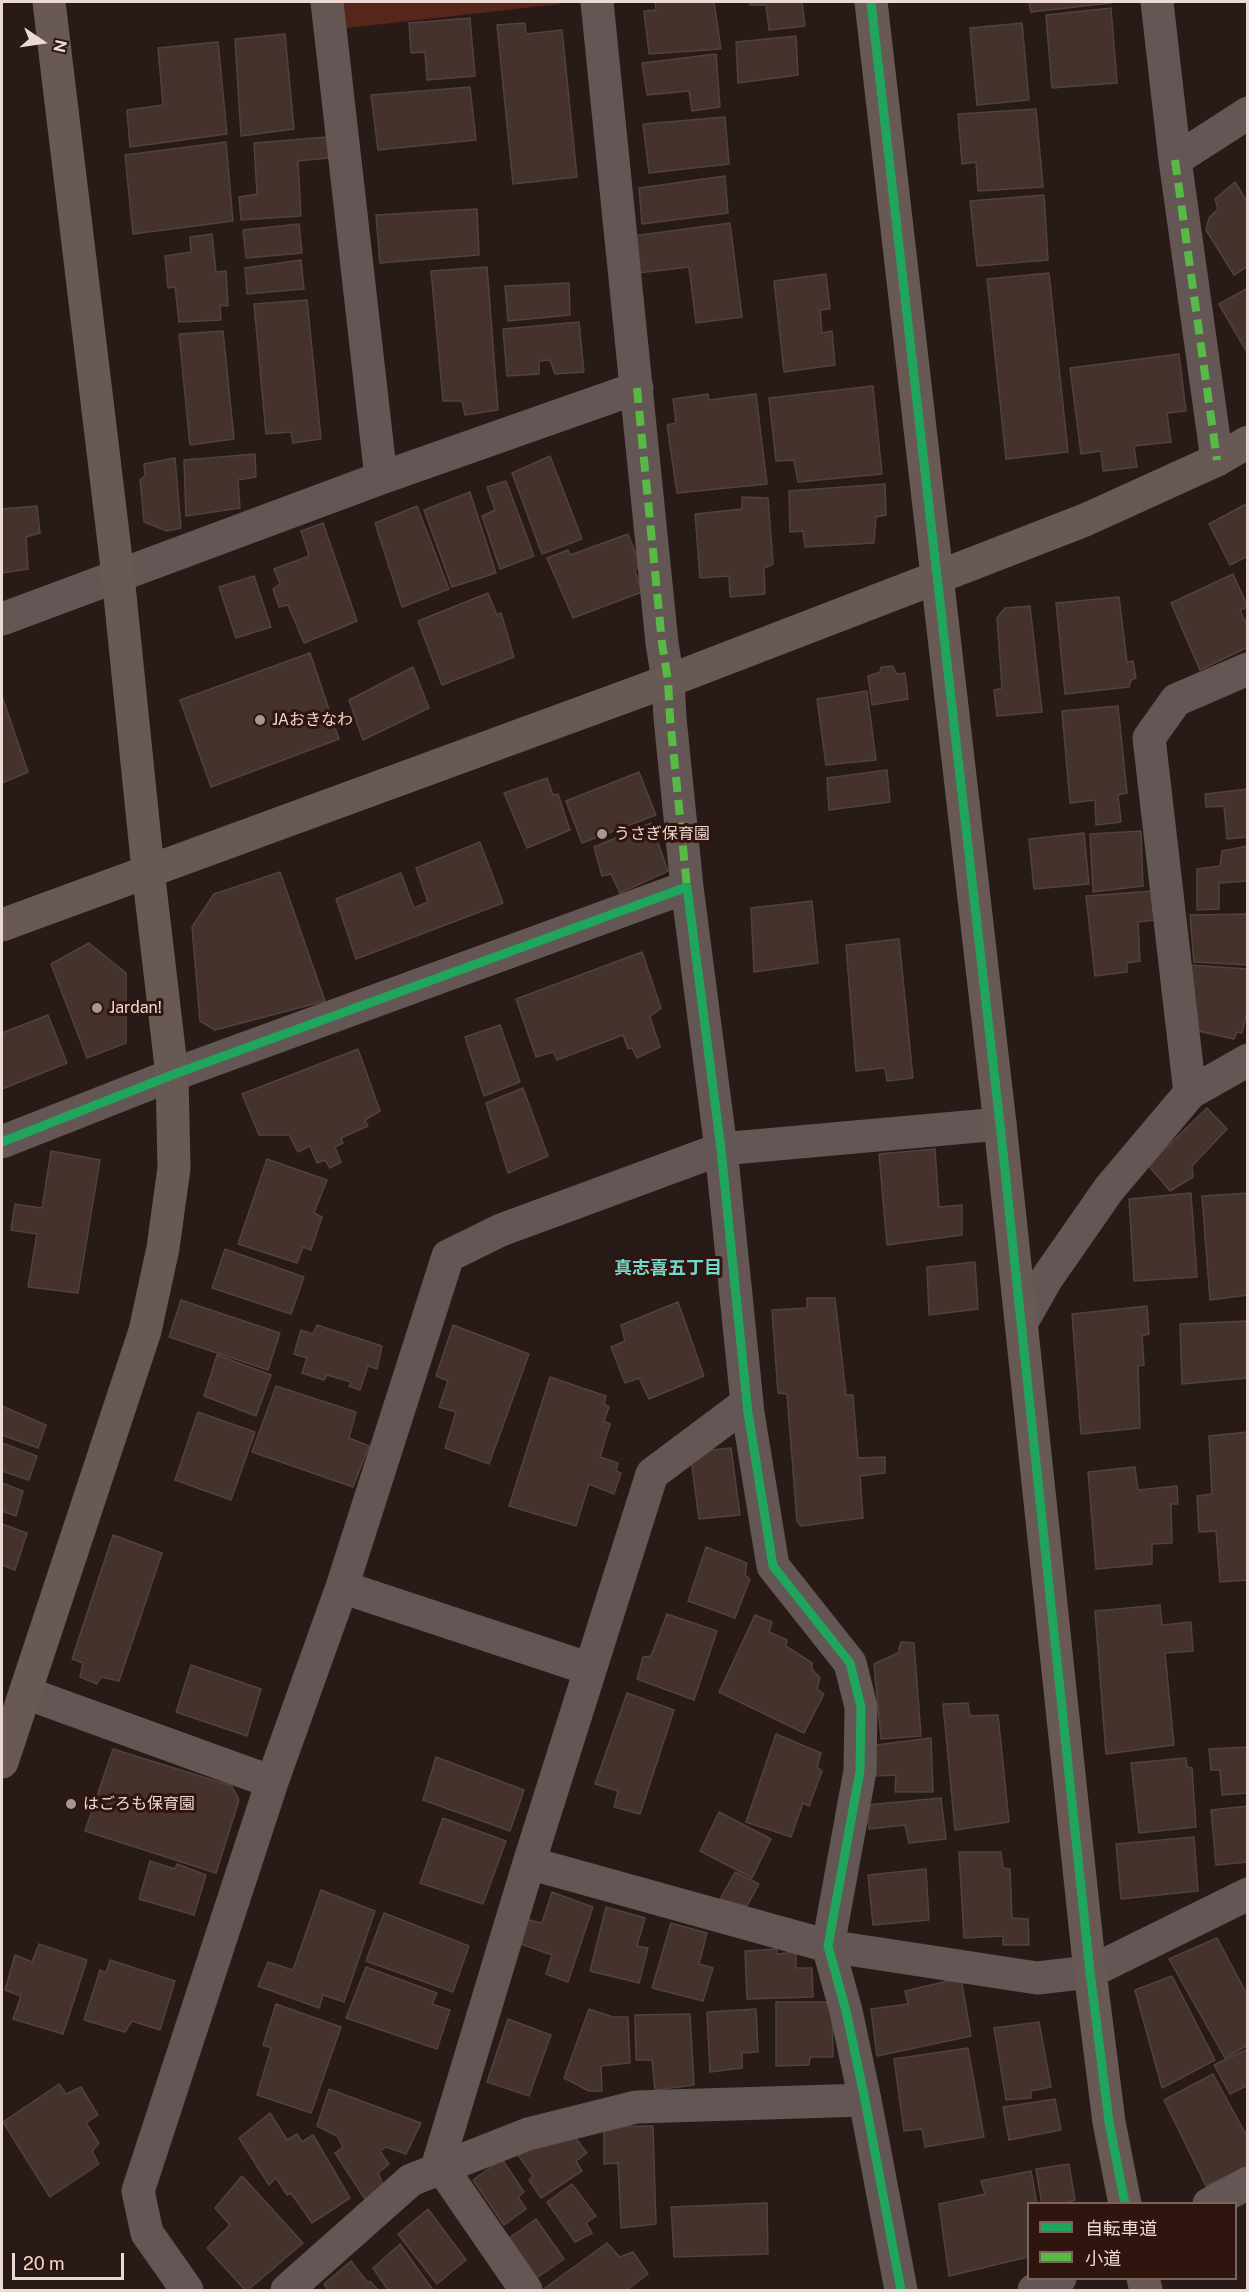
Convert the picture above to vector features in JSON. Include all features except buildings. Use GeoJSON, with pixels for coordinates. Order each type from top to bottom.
{"type":"FeatureCollection","features":[{"type":"Feature","properties":{"kind":"street"},"geometry":{"type":"LineString","coordinates":[[2,1762],[146,1331],[164,1248],[174,1168],[172,1075],[148,870],[118,576],[49,2]]}},
{"type":"Feature","properties":{"kind":"street"},"geometry":{"type":"LineString","coordinates":[[327,2],[381,478]]}},
{"type":"Feature","properties":{"kind":"street"},"geometry":{"type":"LineString","coordinates":[[597,2],[662,643],[668,681],[687,887],[721,1149],[747,1403],[773,1566],[850,1663],[861,1707],[860,1771],[828,1946],[846,2011],[865,2100],[901,2290]]}},
{"type":"Feature","properties":{"kind":"street"},"geometry":{"type":"LineString","coordinates":[[871,2],[1000,1124],[1090,1972],[1109,2122],[1125,2202]]}},
{"type":"Feature","properties":{"kind":"street"},"geometry":{"type":"LineString","coordinates":[[1157,2],[1175,160],[1217,460]]}},
{"type":"Feature","properties":{"kind":"street"},"geometry":{"type":"LineString","coordinates":[[1175,160],[1248,113]]}},
{"type":"Feature","properties":{"kind":"street"},"geometry":{"type":"LineString","coordinates":[[2,619],[381,478],[637,388]]}},
{"type":"Feature","properties":{"kind":"street"},"geometry":{"type":"LineString","coordinates":[[2,925],[668,681],[938,577],[1085,520],[1217,460],[1248,442]]}},
{"type":"Feature","properties":{"kind":"street"},"geometry":{"type":"LineString","coordinates":[[1190,1094],[1149,738],[1176,700],[1248,669]]}},
{"type":"Feature","properties":{"kind":"street"},"geometry":{"type":"LineString","coordinates":[[2,1142],[172,1075],[687,887]]}},
{"type":"Feature","properties":{"kind":"street"},"geometry":{"type":"LineString","coordinates":[[1022,1322],[1047,1278],[1109,1189],[1190,1094],[1248,1060]]}},
{"type":"Feature","properties":{"kind":"street"},"geometry":{"type":"LineString","coordinates":[[187,2290],[147,2233],[138,2191],[272,1782],[342,1587],[448,1256],[501,1230],[721,1149],[1000,1124]]}},
{"type":"Feature","properties":{"kind":"street"},"geometry":{"type":"LineString","coordinates":[[439,2169],[529,1863],[652,1474],[747,1403]]}},
{"type":"Feature","properties":{"kind":"street"},"geometry":{"type":"LineString","coordinates":[[342,1587],[590,1669]]}},
{"type":"Feature","properties":{"kind":"street"},"geometry":{"type":"LineString","coordinates":[[26,1693],[272,1782]]}},
{"type":"Feature","properties":{"kind":"street"},"geometry":{"type":"LineString","coordinates":[[529,1863],[828,1946],[1037,1978],[1090,1972],[1248,1894]]}},
{"type":"Feature","properties":{"kind":"street"},"geometry":{"type":"LineString","coordinates":[[287,2290],[411,2180],[528,2134],[636,2107],[865,2100]]}},
{"type":"Feature","properties":{"kind":"street"},"geometry":{"type":"LineString","coordinates":[[439,2169],[526,2290]]}},
{"type":"Feature","properties":{"kind":"street"},"geometry":{"type":"LineString","coordinates":[[1213,2202],[1248,2183]]}},
{"type":"Feature","properties":{"kind":"street"},"geometry":{"type":"LineString","coordinates":[[1034,2290],[1056,2280]]}},
{"type":"Feature","properties":{"kind":"shaded area"},"geometry":{"type":"Polygon","coordinates":[[[335,2],[560,2],[560,4],[338,29],[335,2]]]}},
{"type":"Feature","properties":{"kind":"marked path"},"geometry":{"type":"LineString","coordinates":[[1175,160],[1217,460]]}},
{"type":"Feature","properties":{"kind":"marked path"},"geometry":{"type":"LineString","coordinates":[[637,388],[687,887]]}},
{"type":"Feature","properties":{"kind":"cycle path"},"geometry":{"type":"LineString","coordinates":[[871,2],[1000,1124],[1090,1972],[1109,2122],[1125,2202]]}},
{"type":"Feature","properties":{"kind":"cycle path"},"geometry":{"type":"LineString","coordinates":[[2,1142],[172,1075],[687,887],[721,1149],[748,1413],[773,1566],[850,1663],[861,1707],[860,1771],[828,1946],[846,2011],[865,2100],[901,2290]]}},
{"type":"Feature","properties":{"kind":"place","name":"JAおきなわ"},"geometry":{"type":"Point","coordinates":[260,720]}},
{"type":"Feature","properties":{"kind":"place","name":"うさぎ保育園"},"geometry":{"type":"Point","coordinates":[602,834]}},
{"type":"Feature","properties":{"kind":"place","name":"Jardan!"},"geometry":{"type":"Point","coordinates":[97,1008]}},
{"type":"Feature","properties":{"kind":"place","name":"はごろも保育園"},"geometry":{"type":"Point","coordinates":[71,1804]}},
{"type":"Feature","properties":{"kind":"district","name":"真志喜五丁目"},"geometry":{"type":"Point","coordinates":[668,1268]}}]}
